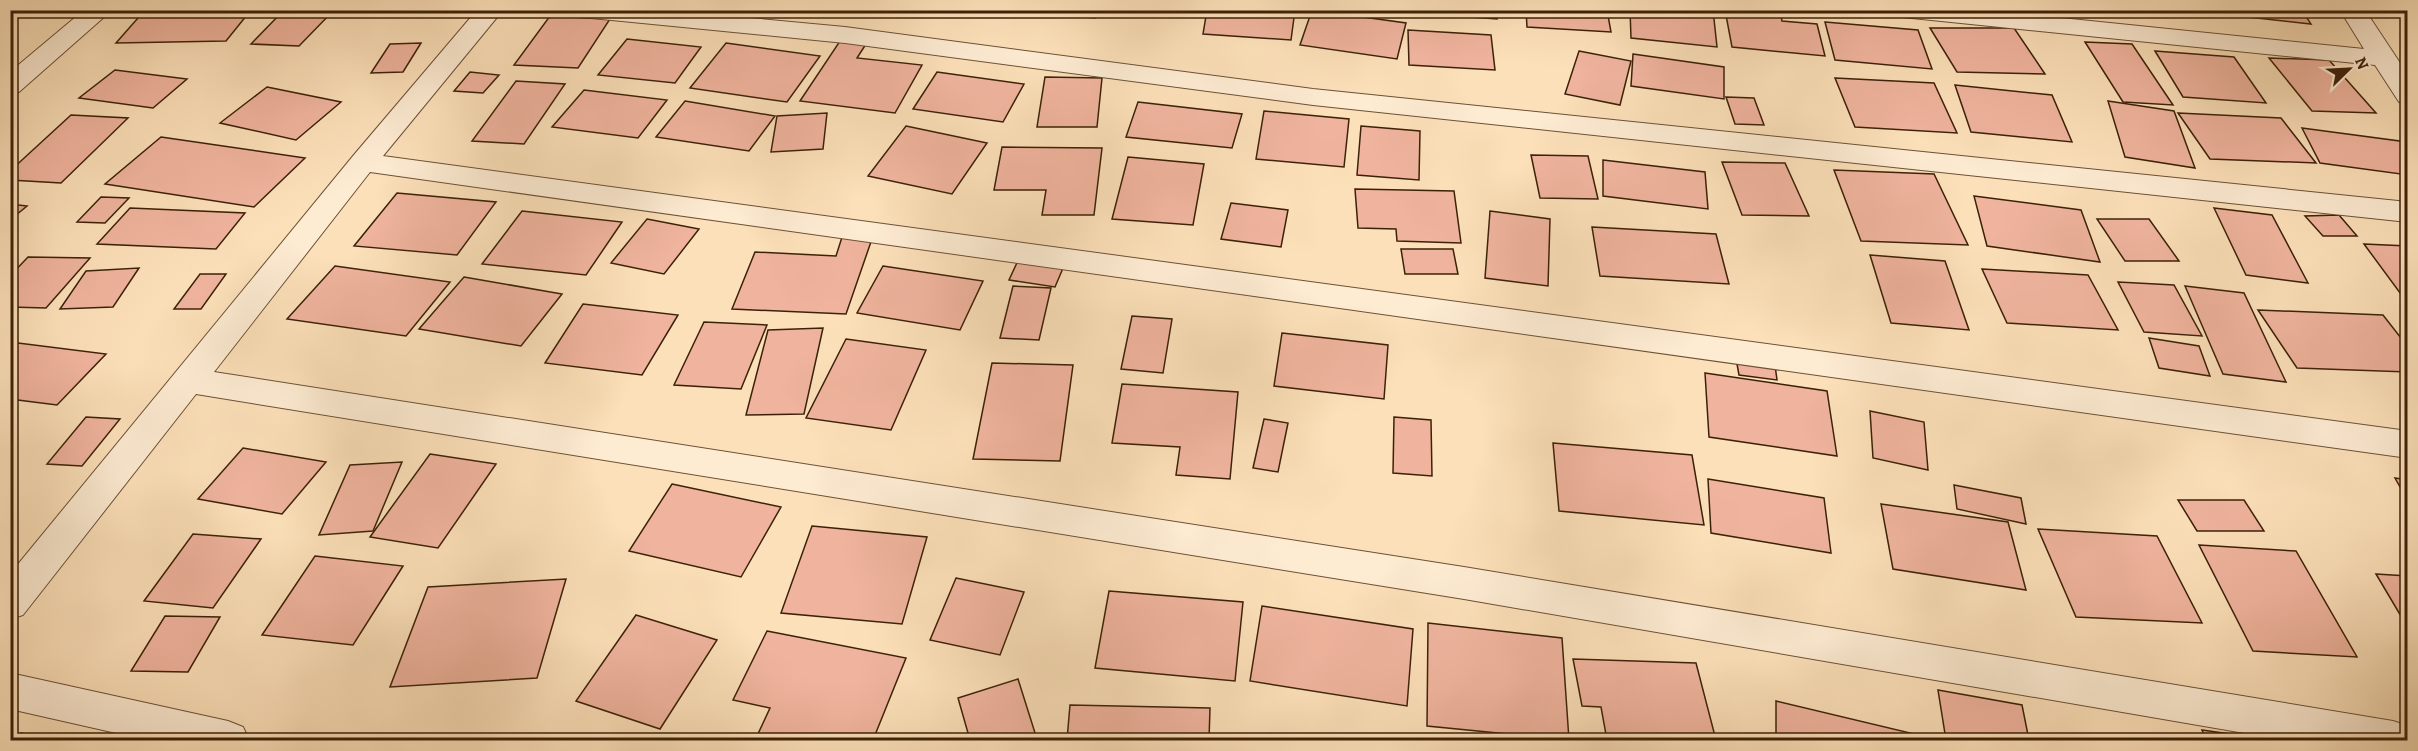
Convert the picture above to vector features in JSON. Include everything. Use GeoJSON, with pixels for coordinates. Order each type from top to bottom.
{"type":"FeatureCollection","features":[{"type":"Feature","properties":{"kind":"street"},"geometry":{"type":"LineString","coordinates":[[10,86],[100,10]]}},
{"type":"Feature","properties":{"kind":"street"},"geometry":{"type":"LineString","coordinates":[[10,603],[363,162],[491,10]]}},
{"type":"Feature","properties":{"kind":"street"},"geometry":{"type":"LineString","coordinates":[[581,10],[846,35],[1313,97],[2408,212]]}},
{"type":"Feature","properties":{"kind":"street"},"geometry":{"type":"LineString","coordinates":[[1902,10],[2381,58]]}},
{"type":"Feature","properties":{"kind":"street"},"geometry":{"type":"LineString","coordinates":[[2352,10],[2381,58],[2408,96]]}},
{"type":"Feature","properties":{"kind":"street"},"geometry":{"type":"LineString","coordinates":[[363,162],[1229,280],[2408,445]]}},
{"type":"Feature","properties":{"kind":"street"},"geometry":{"type":"LineString","coordinates":[[188,380],[1452,581],[2392,741]]}},
{"type":"Feature","properties":{"kind":"street"},"geometry":{"type":"LineString","coordinates":[[10,691],[228,741]]}},
{"type":"Feature","properties":{"kind":"building"},"geometry":{"type":"Polygon","coordinates":[[[145,10],[251,10],[226,41],[116,43],[145,10]]]}},
{"type":"Feature","properties":{"kind":"building"},"geometry":{"type":"Polygon","coordinates":[[[284,10],[334,10],[299,46],[251,44],[284,10]]]}},
{"type":"Feature","properties":{"kind":"building"},"geometry":{"type":"Polygon","coordinates":[[[864,10],[888,10],[885,17],[862,16],[864,10]]]}},
{"type":"Feature","properties":{"kind":"building"},"geometry":{"type":"Polygon","coordinates":[[[1013,10],[1098,10],[1095,18],[1013,10]]]}},
{"type":"Feature","properties":{"kind":"building"},"geometry":{"type":"Polygon","coordinates":[[[1207,10],[1295,10],[1291,40],[1203,34],[1207,10]]]}},
{"type":"Feature","properties":{"kind":"building"},"geometry":{"type":"Polygon","coordinates":[[[1312,10],[1406,23],[1397,59],[1300,45],[1312,10]]]}},
{"type":"Feature","properties":{"kind":"building"},"geometry":{"type":"Polygon","coordinates":[[[1429,10],[1496,10],[1497,19],[1429,14],[1429,10]]]}},
{"type":"Feature","properties":{"kind":"building"},"geometry":{"type":"Polygon","coordinates":[[[1526,10],[1607,10],[1611,32],[1527,27],[1526,10]]]}},
{"type":"Feature","properties":{"kind":"building"},"geometry":{"type":"Polygon","coordinates":[[[1630,10],[1713,10],[1717,47],[1631,38],[1630,10]]]}},
{"type":"Feature","properties":{"kind":"building"},"geometry":{"type":"Polygon","coordinates":[[[1725,10],[1780,10],[1782,21],[1817,24],[1825,56],[1732,47],[1725,10]]]}},
{"type":"Feature","properties":{"kind":"building"},"geometry":{"type":"Polygon","coordinates":[[[2236,10],[2302,10],[2311,24],[2239,16],[2236,10]]]}},
{"type":"Feature","properties":{"kind":"building"},"geometry":{"type":"Polygon","coordinates":[[[550,16],[610,19],[578,68],[514,65],[550,16]]]}},
{"type":"Feature","properties":{"kind":"building"},"geometry":{"type":"Polygon","coordinates":[[[1825,22],[1918,30],[1932,69],[1835,60],[1825,22]]]}},
{"type":"Feature","properties":{"kind":"building"},"geometry":{"type":"Polygon","coordinates":[[[1930,28],[2014,28],[2045,74],[1957,72],[1930,28]]]}},
{"type":"Feature","properties":{"kind":"building"},"geometry":{"type":"Polygon","coordinates":[[[1408,30],[1491,35],[1495,70],[1409,65],[1408,30]]]}},
{"type":"Feature","properties":{"kind":"building"},"geometry":{"type":"Polygon","coordinates":[[[627,39],[701,47],[675,83],[598,75],[627,39]]]}},
{"type":"Feature","properties":{"kind":"building"},"geometry":{"type":"Polygon","coordinates":[[[840,41],[866,44],[857,58],[922,65],[895,113],[800,101],[840,41]]]}},
{"type":"Feature","properties":{"kind":"building"},"geometry":{"type":"Polygon","coordinates":[[[2085,42],[2132,44],[2173,105],[2123,102],[2085,42]]]}},
{"type":"Feature","properties":{"kind":"building"},"geometry":{"type":"Polygon","coordinates":[[[421,43],[403,72],[371,73],[390,44],[421,43]]]}},
{"type":"Feature","properties":{"kind":"building"},"geometry":{"type":"Polygon","coordinates":[[[726,43],[820,56],[787,102],[690,88],[726,43]]]}},
{"type":"Feature","properties":{"kind":"building"},"geometry":{"type":"Polygon","coordinates":[[[1579,51],[1631,61],[1620,105],[1565,94],[1579,51]]]}},
{"type":"Feature","properties":{"kind":"building"},"geometry":{"type":"Polygon","coordinates":[[[2155,51],[2234,57],[2266,103],[2183,97],[2155,51]]]}},
{"type":"Feature","properties":{"kind":"building"},"geometry":{"type":"Polygon","coordinates":[[[1633,54],[1724,67],[1724,99],[1631,86],[1633,54]]]}},
{"type":"Feature","properties":{"kind":"building"},"geometry":{"type":"Polygon","coordinates":[[[2269,58],[2329,60],[2376,113],[2312,111],[2269,58]]]}},
{"type":"Feature","properties":{"kind":"building"},"geometry":{"type":"Polygon","coordinates":[[[115,70],[187,79],[153,108],[79,98],[115,70]]]}},
{"type":"Feature","properties":{"kind":"building"},"geometry":{"type":"Polygon","coordinates":[[[470,72],[499,75],[483,93],[454,91],[470,72]]]}},
{"type":"Feature","properties":{"kind":"building"},"geometry":{"type":"Polygon","coordinates":[[[937,72],[1024,84],[1003,122],[913,109],[937,72]]]}},
{"type":"Feature","properties":{"kind":"building"},"geometry":{"type":"Polygon","coordinates":[[[1045,77],[1102,78],[1097,127],[1037,127],[1045,77]]]}},
{"type":"Feature","properties":{"kind":"building"},"geometry":{"type":"Polygon","coordinates":[[[1835,78],[1934,83],[1957,133],[1855,127],[1835,78]]]}},
{"type":"Feature","properties":{"kind":"building"},"geometry":{"type":"Polygon","coordinates":[[[516,81],[565,84],[524,144],[472,141],[516,81]]]}},
{"type":"Feature","properties":{"kind":"building"},"geometry":{"type":"Polygon","coordinates":[[[1955,85],[2052,95],[2072,142],[1971,132],[1955,85]]]}},
{"type":"Feature","properties":{"kind":"building"},"geometry":{"type":"Polygon","coordinates":[[[267,87],[341,102],[296,140],[220,123],[267,87]]]}},
{"type":"Feature","properties":{"kind":"building"},"geometry":{"type":"Polygon","coordinates":[[[584,90],[667,100],[638,138],[552,127],[584,90]]]}},
{"type":"Feature","properties":{"kind":"building"},"geometry":{"type":"Polygon","coordinates":[[[1726,97],[1754,98],[1764,125],[1735,124],[1726,97]]]}},
{"type":"Feature","properties":{"kind":"building"},"geometry":{"type":"Polygon","coordinates":[[[685,101],[775,116],[749,151],[656,137],[685,101]]]}},
{"type":"Feature","properties":{"kind":"building"},"geometry":{"type":"Polygon","coordinates":[[[2108,101],[2174,111],[2195,168],[2125,157],[2108,101]]]}},
{"type":"Feature","properties":{"kind":"building"},"geometry":{"type":"Polygon","coordinates":[[[1138,102],[1242,114],[1232,148],[1126,137],[1138,102]]]}},
{"type":"Feature","properties":{"kind":"building"},"geometry":{"type":"Polygon","coordinates":[[[1264,111],[1349,119],[1344,167],[1256,159],[1264,111]]]}},
{"type":"Feature","properties":{"kind":"building"},"geometry":{"type":"Polygon","coordinates":[[[827,113],[823,149],[771,152],[777,116],[827,113]]]}},
{"type":"Feature","properties":{"kind":"building"},"geometry":{"type":"Polygon","coordinates":[[[2178,113],[2281,118],[2316,163],[2210,159],[2178,113]]]}},
{"type":"Feature","properties":{"kind":"building"},"geometry":{"type":"Polygon","coordinates":[[[71,115],[128,118],[61,183],[10,180],[10,171],[71,115]]]}},
{"type":"Feature","properties":{"kind":"building"},"geometry":{"type":"Polygon","coordinates":[[[906,126],[987,143],[952,194],[868,176],[906,126]]]}},
{"type":"Feature","properties":{"kind":"building"},"geometry":{"type":"Polygon","coordinates":[[[1361,126],[1420,131],[1419,180],[1357,175],[1361,126]]]}},
{"type":"Feature","properties":{"kind":"building"},"geometry":{"type":"Polygon","coordinates":[[[2302,128],[2407,142],[2408,175],[2320,163],[2302,128]]]}},
{"type":"Feature","properties":{"kind":"building"},"geometry":{"type":"Polygon","coordinates":[[[161,137],[305,158],[254,207],[105,184],[161,137]]]}},
{"type":"Feature","properties":{"kind":"building"},"geometry":{"type":"Polygon","coordinates":[[[1002,147],[1102,148],[1094,215],[1042,215],[1046,190],[994,190],[1002,147]]]}},
{"type":"Feature","properties":{"kind":"building"},"geometry":{"type":"Polygon","coordinates":[[[1531,155],[1588,156],[1598,199],[1540,198],[1531,155]]]}},
{"type":"Feature","properties":{"kind":"building"},"geometry":{"type":"Polygon","coordinates":[[[1128,157],[1204,164],[1193,225],[1112,219],[1128,157]]]}},
{"type":"Feature","properties":{"kind":"building"},"geometry":{"type":"Polygon","coordinates":[[[1603,160],[1705,172],[1708,209],[1603,196],[1603,160]]]}},
{"type":"Feature","properties":{"kind":"building"},"geometry":{"type":"Polygon","coordinates":[[[1722,162],[1785,163],[1809,216],[1742,215],[1722,162]]]}},
{"type":"Feature","properties":{"kind":"building"},"geometry":{"type":"Polygon","coordinates":[[[1834,170],[1934,174],[1968,245],[1861,241],[1834,170]]]}},
{"type":"Feature","properties":{"kind":"building"},"geometry":{"type":"Polygon","coordinates":[[[1355,189],[1454,191],[1461,243],[1397,241],[1396,229],[1358,228],[1355,189]]]}},
{"type":"Feature","properties":{"kind":"building"},"geometry":{"type":"Polygon","coordinates":[[[397,193],[496,202],[457,255],[354,246],[397,193]]]}},
{"type":"Feature","properties":{"kind":"building"},"geometry":{"type":"Polygon","coordinates":[[[1974,196],[2081,210],[2100,262],[1987,246],[1974,196]]]}},
{"type":"Feature","properties":{"kind":"building"},"geometry":{"type":"Polygon","coordinates":[[[101,197],[129,198],[105,223],[77,222],[101,197]]]}},
{"type":"Feature","properties":{"kind":"building"},"geometry":{"type":"Polygon","coordinates":[[[1231,203],[1288,210],[1281,247],[1221,239],[1231,203]]]}},
{"type":"Feature","properties":{"kind":"building"},"geometry":{"type":"Polygon","coordinates":[[[10,204],[27,206],[10,220],[10,204]]]}},
{"type":"Feature","properties":{"kind":"building"},"geometry":{"type":"Polygon","coordinates":[[[130,208],[245,213],[216,249],[97,244],[130,208]]]}},
{"type":"Feature","properties":{"kind":"building"},"geometry":{"type":"Polygon","coordinates":[[[2214,208],[2272,215],[2308,283],[2246,275],[2214,208]]]}},
{"type":"Feature","properties":{"kind":"building"},"geometry":{"type":"Polygon","coordinates":[[[522,211],[622,222],[586,275],[482,264],[522,211]]]}},
{"type":"Feature","properties":{"kind":"building"},"geometry":{"type":"Polygon","coordinates":[[[1490,211],[1550,219],[1548,286],[1485,278],[1490,211]]]}},
{"type":"Feature","properties":{"kind":"building"},"geometry":{"type":"Polygon","coordinates":[[[2339,215],[2357,236],[2323,236],[2305,216],[2339,215]]]}},
{"type":"Feature","properties":{"kind":"building"},"geometry":{"type":"Polygon","coordinates":[[[647,219],[699,229],[664,274],[611,263],[647,219]]]}},
{"type":"Feature","properties":{"kind":"building"},"geometry":{"type":"Polygon","coordinates":[[[2097,219],[2149,219],[2179,261],[2125,261],[2097,219]]]}},
{"type":"Feature","properties":{"kind":"building"},"geometry":{"type":"Polygon","coordinates":[[[1592,227],[1716,234],[1729,284],[1600,276],[1592,227]]]}},
{"type":"Feature","properties":{"kind":"building"},"geometry":{"type":"Polygon","coordinates":[[[843,234],[873,236],[846,314],[732,309],[755,252],[836,256],[843,234]]]}},
{"type":"Feature","properties":{"kind":"building"},"geometry":{"type":"Polygon","coordinates":[[[2364,244],[2408,246],[2408,301],[2406,301],[2364,244]]]}},
{"type":"Feature","properties":{"kind":"building"},"geometry":{"type":"Polygon","coordinates":[[[1401,249],[1453,249],[1458,274],[1405,274],[1401,249]]]}},
{"type":"Feature","properties":{"kind":"building"},"geometry":{"type":"Polygon","coordinates":[[[1021,254],[1066,261],[1055,287],[1009,280],[1021,254]]]}},
{"type":"Feature","properties":{"kind":"building"},"geometry":{"type":"Polygon","coordinates":[[[1870,255],[1945,261],[1969,330],[1891,323],[1870,255]]]}},
{"type":"Feature","properties":{"kind":"building"},"geometry":{"type":"Polygon","coordinates":[[[28,257],[90,258],[46,308],[10,307],[10,276],[28,257]]]}},
{"type":"Feature","properties":{"kind":"building"},"geometry":{"type":"Polygon","coordinates":[[[335,266],[450,282],[406,336],[287,319],[335,266]]]}},
{"type":"Feature","properties":{"kind":"building"},"geometry":{"type":"Polygon","coordinates":[[[883,266],[983,281],[960,330],[857,313],[883,266]]]}},
{"type":"Feature","properties":{"kind":"building"},"geometry":{"type":"Polygon","coordinates":[[[139,268],[113,307],[60,309],[86,271],[139,268]]]}},
{"type":"Feature","properties":{"kind":"building"},"geometry":{"type":"Polygon","coordinates":[[[1982,269],[2088,275],[2118,330],[2007,323],[1982,269]]]}},
{"type":"Feature","properties":{"kind":"building"},"geometry":{"type":"Polygon","coordinates":[[[200,274],[226,274],[201,309],[174,309],[200,274]]]}},
{"type":"Feature","properties":{"kind":"building"},"geometry":{"type":"Polygon","coordinates":[[[464,277],[562,294],[521,346],[419,329],[464,277]]]}},
{"type":"Feature","properties":{"kind":"building"},"geometry":{"type":"Polygon","coordinates":[[[2118,282],[2174,285],[2202,336],[2144,332],[2118,282]]]}},
{"type":"Feature","properties":{"kind":"building"},"geometry":{"type":"Polygon","coordinates":[[[1013,286],[1051,288],[1039,340],[1000,338],[1013,286]]]}},
{"type":"Feature","properties":{"kind":"building"},"geometry":{"type":"Polygon","coordinates":[[[2185,286],[2244,293],[2286,382],[2223,374],[2185,286]]]}},
{"type":"Feature","properties":{"kind":"building"},"geometry":{"type":"Polygon","coordinates":[[[583,304],[678,315],[642,375],[545,363],[583,304]]]}},
{"type":"Feature","properties":{"kind":"building"},"geometry":{"type":"Polygon","coordinates":[[[2258,310],[2383,315],[2408,347],[2408,372],[2297,368],[2258,310]]]}},
{"type":"Feature","properties":{"kind":"building"},"geometry":{"type":"Polygon","coordinates":[[[1132,316],[1172,319],[1163,373],[1121,369],[1132,316]]]}},
{"type":"Feature","properties":{"kind":"building"},"geometry":{"type":"Polygon","coordinates":[[[704,322],[767,325],[741,389],[674,385],[704,322]]]}},
{"type":"Feature","properties":{"kind":"building"},"geometry":{"type":"Polygon","coordinates":[[[823,328],[804,414],[746,415],[768,330],[823,328]]]}},
{"type":"Feature","properties":{"kind":"building"},"geometry":{"type":"Polygon","coordinates":[[[1282,333],[1388,345],[1384,399],[1274,386],[1282,333]]]}},
{"type":"Feature","properties":{"kind":"building"},"geometry":{"type":"Polygon","coordinates":[[[2149,338],[2199,346],[2210,376],[2159,368],[2149,338]]]}},
{"type":"Feature","properties":{"kind":"building"},"geometry":{"type":"Polygon","coordinates":[[[846,339],[926,350],[891,430],[806,418],[846,339]]]}},
{"type":"Feature","properties":{"kind":"building"},"geometry":{"type":"Polygon","coordinates":[[[10,342],[106,354],[57,405],[10,399],[10,342]]]}},
{"type":"Feature","properties":{"kind":"building"},"geometry":{"type":"Polygon","coordinates":[[[1735,353],[1774,358],[1777,380],[1739,375],[1735,353]]]}},
{"type":"Feature","properties":{"kind":"building"},"geometry":{"type":"Polygon","coordinates":[[[992,363],[1073,365],[1060,461],[973,459],[992,363]]]}},
{"type":"Feature","properties":{"kind":"building"},"geometry":{"type":"Polygon","coordinates":[[[1705,373],[1827,391],[1837,456],[1709,437],[1705,373]]]}},
{"type":"Feature","properties":{"kind":"building"},"geometry":{"type":"Polygon","coordinates":[[[1122,384],[1238,392],[1230,479],[1176,475],[1180,447],[1112,443],[1122,384]]]}},
{"type":"Feature","properties":{"kind":"building"},"geometry":{"type":"Polygon","coordinates":[[[1870,411],[1924,422],[1928,470],[1873,458],[1870,411]]]}},
{"type":"Feature","properties":{"kind":"building"},"geometry":{"type":"Polygon","coordinates":[[[86,417],[120,419],[82,466],[47,464],[86,417]]]}},
{"type":"Feature","properties":{"kind":"building"},"geometry":{"type":"Polygon","coordinates":[[[1394,417],[1431,420],[1432,476],[1393,473],[1394,417]]]}},
{"type":"Feature","properties":{"kind":"building"},"geometry":{"type":"Polygon","coordinates":[[[1264,419],[1288,423],[1278,472],[1253,468],[1264,419]]]}},
{"type":"Feature","properties":{"kind":"building"},"geometry":{"type":"Polygon","coordinates":[[[1553,443],[1692,455],[1704,525],[1559,511],[1553,443]]]}},
{"type":"Feature","properties":{"kind":"building"},"geometry":{"type":"Polygon","coordinates":[[[243,448],[326,462],[282,514],[198,499],[243,448]]]}},
{"type":"Feature","properties":{"kind":"building"},"geometry":{"type":"Polygon","coordinates":[[[430,454],[496,464],[438,548],[370,537],[430,454]]]}},
{"type":"Feature","properties":{"kind":"building"},"geometry":{"type":"Polygon","coordinates":[[[402,462],[373,531],[319,535],[350,465],[402,462]]]}},
{"type":"Feature","properties":{"kind":"building"},"geometry":{"type":"Polygon","coordinates":[[[2395,478],[2408,480],[2408,501],[2395,478]]]}},
{"type":"Feature","properties":{"kind":"building"},"geometry":{"type":"Polygon","coordinates":[[[1708,479],[1824,498],[1831,553],[1711,533],[1708,479]]]}},
{"type":"Feature","properties":{"kind":"building"},"geometry":{"type":"Polygon","coordinates":[[[672,484],[781,507],[741,577],[629,551],[672,484]]]}},
{"type":"Feature","properties":{"kind":"building"},"geometry":{"type":"Polygon","coordinates":[[[1954,485],[2021,498],[2026,524],[1957,509],[1954,485]]]}},
{"type":"Feature","properties":{"kind":"building"},"geometry":{"type":"Polygon","coordinates":[[[2178,500],[2244,500],[2264,531],[2197,531],[2178,500]]]}},
{"type":"Feature","properties":{"kind":"building"},"geometry":{"type":"Polygon","coordinates":[[[1881,504],[2008,522],[2026,590],[1893,569],[1881,504]]]}},
{"type":"Feature","properties":{"kind":"building"},"geometry":{"type":"Polygon","coordinates":[[[812,526],[927,537],[902,624],[781,613],[812,526]]]}},
{"type":"Feature","properties":{"kind":"building"},"geometry":{"type":"Polygon","coordinates":[[[2038,529],[2157,536],[2202,623],[2076,617],[2038,529]]]}},
{"type":"Feature","properties":{"kind":"building"},"geometry":{"type":"Polygon","coordinates":[[[193,534],[261,539],[213,608],[144,601],[193,534]]]}},
{"type":"Feature","properties":{"kind":"building"},"geometry":{"type":"Polygon","coordinates":[[[2199,545],[2296,551],[2357,657],[2253,651],[2199,545]]]}},
{"type":"Feature","properties":{"kind":"building"},"geometry":{"type":"Polygon","coordinates":[[[315,556],[403,566],[353,645],[262,635],[315,556]]]}},
{"type":"Feature","properties":{"kind":"building"},"geometry":{"type":"Polygon","coordinates":[[[2376,574],[2408,576],[2408,628],[2376,574]]]}},
{"type":"Feature","properties":{"kind":"building"},"geometry":{"type":"Polygon","coordinates":[[[956,578],[1024,592],[1000,655],[930,640],[956,578]]]}},
{"type":"Feature","properties":{"kind":"building"},"geometry":{"type":"Polygon","coordinates":[[[566,579],[537,678],[390,687],[428,587],[566,579]]]}},
{"type":"Feature","properties":{"kind":"building"},"geometry":{"type":"Polygon","coordinates":[[[1109,591],[1243,602],[1235,681],[1095,668],[1109,591]]]}},
{"type":"Feature","properties":{"kind":"building"},"geometry":{"type":"Polygon","coordinates":[[[1262,606],[1413,629],[1407,706],[1250,681],[1262,606]]]}},
{"type":"Feature","properties":{"kind":"building"},"geometry":{"type":"Polygon","coordinates":[[[636,615],[717,640],[660,729],[576,701],[636,615]]]}},
{"type":"Feature","properties":{"kind":"building"},"geometry":{"type":"Polygon","coordinates":[[[165,616],[220,617],[188,672],[131,671],[165,616]]]}},
{"type":"Feature","properties":{"kind":"building"},"geometry":{"type":"Polygon","coordinates":[[[1428,623],[1562,638],[1569,740],[1427,726],[1428,623]]]}},
{"type":"Feature","properties":{"kind":"building"},"geometry":{"type":"Polygon","coordinates":[[[767,631],[906,658],[873,740],[779,740],[757,736],[770,708],[733,700],[767,631]]]}},
{"type":"Feature","properties":{"kind":"building"},"geometry":{"type":"Polygon","coordinates":[[[1573,659],[1696,663],[1716,740],[1607,740],[1601,707],[1582,706],[1573,659]]]}},
{"type":"Feature","properties":{"kind":"building"},"geometry":{"type":"Polygon","coordinates":[[[1018,679],[1036,736],[1022,740],[970,740],[958,698],[1018,679]]]}},
{"type":"Feature","properties":{"kind":"building"},"geometry":{"type":"Polygon","coordinates":[[[1938,690],[2022,705],[2029,740],[1946,740],[1938,690]]]}},
{"type":"Feature","properties":{"kind":"building"},"geometry":{"type":"Polygon","coordinates":[[[1776,701],[1927,737],[1927,740],[1776,740],[1776,701]]]}},
{"type":"Feature","properties":{"kind":"building"},"geometry":{"type":"Polygon","coordinates":[[[1070,705],[1210,708],[1209,740],[1067,740],[1070,705]]]}},
{"type":"Feature","properties":{"kind":"building"},"geometry":{"type":"Polygon","coordinates":[[[2202,730],[2266,739],[2266,740],[2206,740],[2202,730]]]}},
{"type":"Feature","properties":{"kind":"building"},"geometry":{"type":"Polygon","coordinates":[[[21,733],[48,740],[14,740],[21,733]]]}}]}
